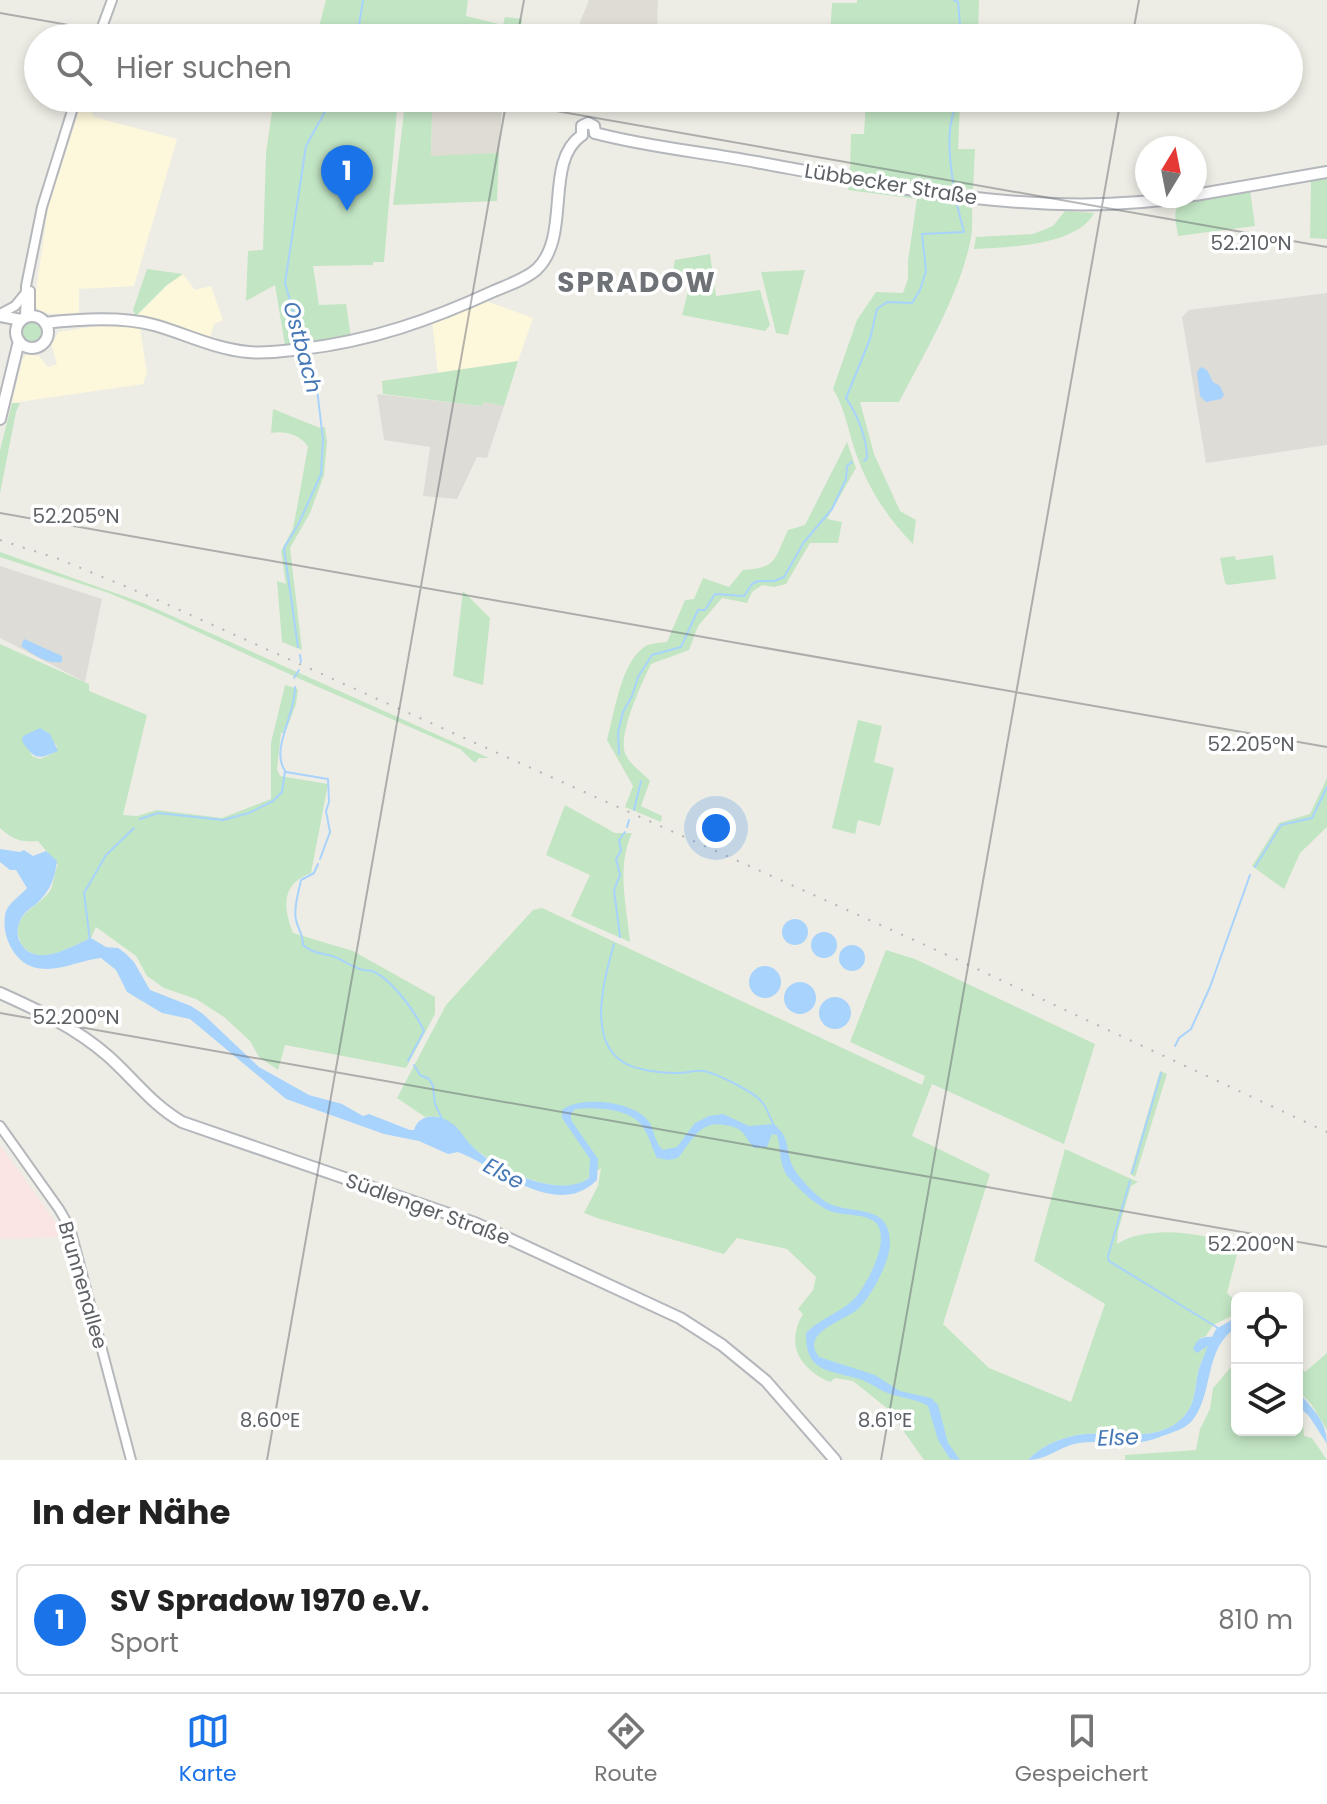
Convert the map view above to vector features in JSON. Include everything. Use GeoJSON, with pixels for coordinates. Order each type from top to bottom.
{"type":"FeatureCollection","features":[{"type":"Feature","properties":{"kind":"main road","name":"Lübbecker Straße"},"geometry":{"type":"LineString","coordinates":[[46,327],[71,322],[131,320],[223,348],[250,352],[312,348],[381,335],[479,298],[538,268],[551,246],[565,157],[572,142],[582,135],[589,138],[595,133],[818,173],[1014,202],[1107,206],[1135,203]]}},
{"type":"Feature","properties":{"kind":"main road","name":"Lübbecker Straße"},"geometry":{"type":"LineString","coordinates":[[1207,193],[1327,172]]}},
{"type":"Feature","properties":{"kind":"main road"},"geometry":{"type":"LineString","coordinates":[[0,317],[23,320],[39,318],[46,327],[41,345],[33,348],[22,344],[16,333],[23,320]]}},
{"type":"Feature","properties":{"kind":"main road"},"geometry":{"type":"LineString","coordinates":[[0,419],[22,344]]}},
{"type":"Feature","properties":{"kind":"main road","name":"Südlenger Straße"},"geometry":{"type":"LineString","coordinates":[[0,993],[43,1012],[89,1041],[163,1110],[182,1122],[475,1223],[680,1318],[730,1351],[766,1381],[835,1460]]}},
{"type":"Feature","properties":{"kind":"street"},"geometry":{"type":"LineString","coordinates":[[103,24],[112,0]]}},
{"type":"Feature","properties":{"kind":"street"},"geometry":{"type":"LineString","coordinates":[[23,320],[42,207],[72,112]]}},
{"type":"Feature","properties":{"kind":"street"},"geometry":{"type":"LineString","coordinates":[[23,320],[32,259]]}},
{"type":"Feature","properties":{"kind":"street"},"geometry":{"type":"LineString","coordinates":[[0,317],[25,294]]}},
{"type":"Feature","properties":{"kind":"street","name":"Brunnenallee"},"geometry":{"type":"LineString","coordinates":[[0,1126],[59,1209],[73,1236],[131,1460]]}},
{"type":"Feature","properties":{"kind":"shaded area"},"geometry":{"type":"Polygon","coordinates":[[[589,0],[658,0],[657,24],[580,22],[589,0]]]}},
{"type":"Feature","properties":{"kind":"shaded area"},"geometry":{"type":"Polygon","coordinates":[[[79,112],[92,112],[94,117],[177,139],[134,286],[79,289],[79,315],[40,313],[34,305],[48,208],[79,112]]]}},
{"type":"Feature","properties":{"kind":"shaded area"},"geometry":{"type":"Polygon","coordinates":[[[432,112],[502,112],[499,153],[431,157],[432,112]]]}},
{"type":"Feature","properties":{"kind":"shaded area"},"geometry":{"type":"Polygon","coordinates":[[[183,274],[195,290],[211,286],[223,320],[214,324],[210,337],[136,316],[167,285],[183,274]]]}},
{"type":"Feature","properties":{"kind":"shaded area"},"geometry":{"type":"Polygon","coordinates":[[[1327,293],[1327,445],[1206,463],[1182,317],[1189,310],[1327,293]]]}},
{"type":"Feature","properties":{"kind":"shaded area"},"geometry":{"type":"Polygon","coordinates":[[[486,301],[533,318],[518,361],[438,373],[432,321],[486,301]]]}},
{"type":"Feature","properties":{"kind":"shaded area"},"geometry":{"type":"Polygon","coordinates":[[[110,324],[140,329],[147,373],[143,384],[12,403],[22,360],[27,354],[39,356],[48,367],[57,364],[51,343],[59,332],[110,324]]]}},
{"type":"Feature","properties":{"kind":"shaded area"},"geometry":{"type":"Polygon","coordinates":[[[377,394],[504,406],[487,458],[477,457],[457,499],[423,496],[430,447],[384,440],[377,394]]]}},
{"type":"Feature","properties":{"kind":"shaded area"},"geometry":{"type":"Polygon","coordinates":[[[0,566],[102,599],[85,682],[0,638],[0,566]]]}},
{"type":"Feature","properties":{"kind":"shaded area"},"geometry":{"type":"Polygon","coordinates":[[[0,1145],[62,1231],[57,1237],[0,1239],[0,1145]]]}},
{"type":"Feature","properties":{"kind":"green space"},"geometry":{"type":"Polygon","coordinates":[[[326,0],[468,0],[466,16],[499,24],[320,24],[326,0]]]}},
{"type":"Feature","properties":{"kind":"green space"},"geometry":{"type":"Polygon","coordinates":[[[857,0],[979,0],[978,24],[831,24],[832,3],[857,3],[857,0]]]}},
{"type":"Feature","properties":{"kind":"green space"},"geometry":{"type":"Polygon","coordinates":[[[505,17],[522,19],[521,24],[503,24],[505,17]]]}},
{"type":"Feature","properties":{"kind":"green space"},"geometry":{"type":"Polygon","coordinates":[[[272,112],[397,112],[384,262],[313,266],[319,305],[346,304],[351,338],[285,345],[275,285],[246,301],[248,251],[263,250],[266,153],[272,112]]]}},
{"type":"Feature","properties":{"kind":"green space"},"geometry":{"type":"Polygon","coordinates":[[[404,112],[432,112],[431,156],[499,153],[497,201],[393,205],[404,112]]]}},
{"type":"Feature","properties":{"kind":"green space"},"geometry":{"type":"Polygon","coordinates":[[[865,112],[960,112],[958,149],[975,149],[973,190],[850,174],[851,134],[864,134],[865,112]]]}},
{"type":"Feature","properties":{"kind":"green space"},"geometry":{"type":"Polygon","coordinates":[[[1327,176],[1327,239],[1310,238],[1311,179],[1327,176]]]}},
{"type":"Feature","properties":{"kind":"green space"},"geometry":{"type":"Polygon","coordinates":[[[849,185],[972,201],[971,238],[959,280],[899,402],[860,402],[874,454],[900,511],[916,520],[913,544],[888,515],[868,482],[833,389],[857,320],[876,292],[903,293],[908,279],[917,199],[848,190],[849,185]]]}},
{"type":"Feature","properties":{"kind":"green space"},"geometry":{"type":"Polygon","coordinates":[[[1250,190],[1255,226],[1178,236],[1176,210],[1207,208],[1209,196],[1250,190]]]}},
{"type":"Feature","properties":{"kind":"green space"},"geometry":{"type":"Polygon","coordinates":[[[1065,211],[1094,213],[1085,224],[1058,238],[1040,243],[974,249],[976,237],[1033,234],[1053,226],[1065,211]]]}},
{"type":"Feature","properties":{"kind":"green space"},"geometry":{"type":"Polygon","coordinates":[[[710,254],[716,296],[760,290],[770,325],[765,331],[682,315],[690,284],[671,279],[675,260],[710,254]]]}},
{"type":"Feature","properties":{"kind":"green space"},"geometry":{"type":"Polygon","coordinates":[[[147,269],[183,274],[167,285],[136,316],[133,310],[147,269]]]}},
{"type":"Feature","properties":{"kind":"green space"},"geometry":{"type":"Polygon","coordinates":[[[805,270],[788,335],[776,333],[761,272],[805,270]]]}},
{"type":"Feature","properties":{"kind":"green space"},"geometry":{"type":"Polygon","coordinates":[[[32,320],[43,327],[44,332],[37,343],[32,344],[21,337],[20,332],[27,321],[32,320]]]}},
{"type":"Feature","properties":{"kind":"green space"},"geometry":{"type":"Polygon","coordinates":[[[518,361],[504,406],[383,394],[382,381],[518,361]]]}},
{"type":"Feature","properties":{"kind":"green space"},"geometry":{"type":"Polygon","coordinates":[[[12,403],[20,403],[0,493],[0,450],[12,403]]]}},
{"type":"Feature","properties":{"kind":"green space"},"geometry":{"type":"Polygon","coordinates":[[[273,409],[320,428],[325,427],[327,442],[324,475],[310,513],[290,548],[302,650],[282,642],[277,581],[286,584],[281,551],[293,529],[308,447],[302,439],[292,434],[271,433],[273,409]]]}},
{"type":"Feature","properties":{"kind":"green space"},"geometry":{"type":"Polygon","coordinates":[[[847,442],[856,468],[827,519],[842,522],[838,543],[810,543],[786,584],[774,587],[762,585],[752,592],[747,603],[722,598],[698,626],[689,650],[651,664],[632,708],[624,744],[630,761],[650,781],[641,806],[662,816],[661,822],[625,807],[633,786],[607,740],[619,690],[635,655],[645,646],[667,642],[685,600],[694,599],[703,578],[729,587],[743,570],[763,567],[773,560],[788,530],[805,525],[847,442]]]}},
{"type":"Feature","properties":{"kind":"green space"},"geometry":{"type":"Polygon","coordinates":[[[0,552],[143,603],[489,758],[479,758],[475,763],[460,749],[159,614],[109,593],[0,557],[0,552]]]}},
{"type":"Feature","properties":{"kind":"green space"},"geometry":{"type":"Polygon","coordinates":[[[1273,555],[1276,579],[1225,583],[1220,558],[1235,556],[1236,560],[1273,555]]]}},
{"type":"Feature","properties":{"kind":"green space"},"geometry":{"type":"Polygon","coordinates":[[[463,591],[490,618],[483,685],[453,676],[463,591]]]}},
{"type":"Feature","properties":{"kind":"green space"},"geometry":{"type":"Polygon","coordinates":[[[0,644],[89,684],[89,691],[147,715],[123,815],[137,816],[157,810],[222,818],[271,799],[271,743],[285,685],[298,689],[285,733],[281,733],[277,769],[280,776],[328,784],[311,873],[294,883],[287,897],[287,914],[293,933],[353,951],[435,997],[435,1014],[406,1068],[285,1045],[278,1070],[259,1057],[250,1041],[224,1017],[196,999],[164,988],[147,976],[136,956],[96,927],[91,938],[65,950],[46,955],[29,952],[18,934],[20,921],[51,889],[58,865],[38,841],[18,839],[0,828],[0,644]],[[40,729],[23,737],[32,756],[40,759],[54,753],[57,746],[40,729]]]}},
{"type":"Feature","properties":{"kind":"green space"},"geometry":{"type":"Polygon","coordinates":[[[858,720],[882,726],[874,762],[894,768],[880,826],[858,820],[855,834],[832,828],[858,720]]]}},
{"type":"Feature","properties":{"kind":"green space"},"geometry":{"type":"Polygon","coordinates":[[[1327,778],[1327,827],[1300,853],[1284,889],[1252,866],[1279,823],[1310,814],[1327,778]]]}},
{"type":"Feature","properties":{"kind":"green space"},"geometry":{"type":"Polygon","coordinates":[[[565,805],[615,833],[632,833],[624,873],[630,942],[571,916],[590,875],[546,855],[565,805]]]}},
{"type":"Feature","properties":{"kind":"green space"},"geometry":{"type":"Polygon","coordinates":[[[542,908],[922,1085],[925,1076],[850,1042],[886,950],[915,959],[1095,1044],[1064,1144],[932,1084],[912,1136],[990,1174],[943,1324],[989,1368],[1071,1402],[1105,1304],[1034,1261],[1065,1149],[1138,1182],[1131,1186],[1117,1244],[1161,1232],[1211,1238],[1239,1247],[1227,1293],[1231,1297],[1231,1316],[1213,1325],[1206,1336],[1200,1338],[1201,1352],[1209,1346],[1200,1366],[1188,1411],[1165,1430],[1135,1435],[1077,1435],[1050,1444],[1028,1460],[924,1460],[888,1409],[853,1381],[835,1378],[830,1382],[819,1377],[798,1355],[795,1336],[803,1314],[798,1309],[813,1290],[816,1277],[787,1249],[737,1238],[724,1254],[584,1213],[598,1186],[601,1168],[579,1185],[537,1182],[499,1165],[475,1149],[442,1118],[425,1117],[397,1098],[446,1005],[533,910],[542,908]]]}},
{"type":"Feature","properties":{"kind":"green space"},"geometry":{"type":"Polygon","coordinates":[[[1160,1071],[1167,1074],[1135,1177],[1130,1174],[1160,1071]]]}},
{"type":"Feature","properties":{"kind":"green space"},"geometry":{"type":"Polygon","coordinates":[[[1327,1353],[1327,1430],[1303,1395],[1303,1369],[1305,1372],[1327,1353]]]}},
{"type":"Feature","properties":{"kind":"green space"},"geometry":{"type":"Polygon","coordinates":[[[1231,1367],[1231,1436],[1303,1436],[1303,1423],[1304,1436],[1312,1438],[1327,1460],[1125,1460],[1125,1455],[1196,1450],[1200,1429],[1210,1409],[1213,1388],[1231,1367]]]}},
{"type":"Feature","properties":{"kind":"water"},"geometry":{"type":"Polygon","coordinates":[[[1201,367],[1220,386],[1224,395],[1221,399],[1206,402],[1200,396],[1197,372],[1201,367]]]}},
{"type":"Feature","properties":{"kind":"water"},"geometry":{"type":"Polygon","coordinates":[[[24,639],[62,656],[62,662],[35,656],[21,646],[24,639]]]}},
{"type":"Feature","properties":{"kind":"water"},"geometry":{"type":"Polygon","coordinates":[[[40,728],[50,734],[58,751],[37,756],[26,747],[23,736],[40,728]]]}},
{"type":"Feature","properties":{"kind":"water","name":"Else"},"geometry":{"type":"Polygon","coordinates":[[[0,849],[24,850],[33,856],[46,851],[57,861],[48,890],[19,922],[18,937],[25,949],[33,954],[53,954],[91,938],[106,947],[118,948],[134,962],[150,990],[203,1014],[259,1067],[309,1095],[410,1130],[414,1130],[424,1118],[445,1119],[481,1154],[527,1179],[561,1186],[589,1178],[590,1159],[562,1118],[562,1110],[570,1105],[607,1102],[632,1109],[649,1122],[663,1150],[677,1147],[695,1123],[709,1116],[723,1114],[749,1126],[774,1124],[786,1140],[793,1167],[812,1191],[835,1206],[876,1216],[884,1221],[888,1230],[889,1251],[874,1288],[858,1309],[819,1334],[814,1348],[819,1357],[875,1375],[900,1391],[931,1398],[938,1405],[948,1443],[960,1460],[950,1459],[938,1440],[928,1406],[820,1367],[809,1355],[806,1333],[856,1297],[877,1258],[881,1235],[872,1220],[830,1211],[799,1189],[784,1170],[777,1135],[772,1134],[767,1147],[754,1148],[736,1128],[716,1124],[702,1129],[678,1158],[668,1160],[657,1158],[643,1127],[630,1116],[602,1109],[575,1109],[571,1120],[598,1159],[597,1180],[581,1191],[564,1195],[527,1187],[458,1152],[448,1154],[419,1141],[384,1134],[286,1099],[190,1019],[162,1013],[127,992],[116,970],[101,958],[42,969],[19,958],[6,936],[5,919],[8,908],[27,888],[16,870],[10,870],[0,862],[0,849]]]}},
{"type":"Feature","properties":{"kind":"water"},"geometry":{"type":"Polygon","coordinates":[[[795,919],[804,923],[808,932],[804,941],[795,945],[786,941],[782,932],[786,923],[795,919]]]}},
{"type":"Feature","properties":{"kind":"water"},"geometry":{"type":"Polygon","coordinates":[[[824,932],[833,936],[837,945],[833,954],[824,958],[815,954],[811,945],[815,936],[824,932]]]}},
{"type":"Feature","properties":{"kind":"water"},"geometry":{"type":"Polygon","coordinates":[[[852,945],[861,949],[865,958],[861,967],[852,971],[843,967],[839,958],[843,949],[852,945]]]}},
{"type":"Feature","properties":{"kind":"water"},"geometry":{"type":"Polygon","coordinates":[[[765,966],[776,971],[781,982],[776,993],[765,998],[754,993],[749,982],[754,971],[765,966]]]}},
{"type":"Feature","properties":{"kind":"water"},"geometry":{"type":"Polygon","coordinates":[[[800,982],[811,987],[816,998],[811,1009],[800,1014],[789,1009],[784,998],[789,987],[800,982]]]}},
{"type":"Feature","properties":{"kind":"water"},"geometry":{"type":"Polygon","coordinates":[[[835,997],[846,1002],[851,1013],[846,1024],[835,1029],[824,1024],[819,1013],[824,1002],[835,997]]]}},
{"type":"Feature","properties":{"kind":"water","name":"Else"},"geometry":{"type":"Polygon","coordinates":[[[1231,1320],[1231,1332],[1219,1346],[1214,1358],[1199,1410],[1187,1425],[1144,1442],[1079,1443],[1028,1460],[1044,1447],[1077,1435],[1135,1435],[1165,1430],[1177,1422],[1191,1406],[1208,1346],[1197,1353],[1193,1349],[1200,1339],[1212,1337],[1216,1329],[1231,1320]]]}},
{"type":"Feature","properties":{"kind":"water"},"geometry":{"type":"Polygon","coordinates":[[[1303,1396],[1321,1421],[1327,1444],[1303,1410],[1303,1396]]]}},
{"type":"Feature","properties":{"kind":"waterway","name":"Ostbach"},"geometry":{"type":"LineString","coordinates":[[359,24],[363,0]]}},
{"type":"Feature","properties":{"kind":"waterway"},"geometry":{"type":"LineString","coordinates":[[954,0],[958,2],[960,24]]}},
{"type":"Feature","properties":{"kind":"waterway","name":"Ostbach"},"geometry":{"type":"LineString","coordinates":[[303,347],[285,283],[306,146],[325,112]]}},
{"type":"Feature","properties":{"kind":"waterway"},"geometry":{"type":"LineString","coordinates":[[953,182],[950,128],[954,112]]}},
{"type":"Feature","properties":{"kind":"waterway"},"geometry":{"type":"LineString","coordinates":[[864,461],[867,450],[863,434],[846,398],[870,339],[877,309],[887,302],[912,303],[926,271],[922,234],[964,232],[957,205]]}},
{"type":"Feature","properties":{"kind":"waterway","name":"Ostbach"},"geometry":{"type":"LineString","coordinates":[[298,647],[284,548],[321,474],[323,439],[315,373],[305,353]]}},
{"type":"Feature","properties":{"kind":"waterway"},"geometry":{"type":"LineString","coordinates":[[619,754],[618,732],[623,712],[638,677],[652,655],[681,647],[698,610],[705,610],[715,594],[744,596],[758,581],[774,581],[784,577],[804,542],[832,509],[846,479],[847,466],[852,462]]}},
{"type":"Feature","properties":{"kind":"waterway","name":"Ostbach"},"geometry":{"type":"LineString","coordinates":[[300,655],[301,662]]}},
{"type":"Feature","properties":{"kind":"waterway","name":"Ostbach"},"geometry":{"type":"LineString","coordinates":[[294,678],[299,670]]}},
{"type":"Feature","properties":{"kind":"waterway","name":"Ostbach"},"geometry":{"type":"LineString","coordinates":[[140,819],[158,813],[223,820],[249,813],[273,801],[282,792],[285,771],[280,752],[295,687]]}},
{"type":"Feature","properties":{"kind":"waterway"},"geometry":{"type":"LineString","coordinates":[[286,772],[328,779],[329,802],[326,811],[330,832],[320,859]]}},
{"type":"Feature","properties":{"kind":"waterway"},"geometry":{"type":"LineString","coordinates":[[634,810],[641,781]]}},
{"type":"Feature","properties":{"kind":"waterway"},"geometry":{"type":"LineString","coordinates":[[1255,867],[1281,825],[1312,818],[1327,787]]}},
{"type":"Feature","properties":{"kind":"waterway"},"geometry":{"type":"LineString","coordinates":[[627,827],[629,820]]}},
{"type":"Feature","properties":{"kind":"waterway","name":"Ostbach"},"geometry":{"type":"LineString","coordinates":[[90,941],[84,893],[106,855],[134,828]]}},
{"type":"Feature","properties":{"kind":"waterway"},"geometry":{"type":"LineString","coordinates":[[620,937],[614,890],[620,875],[616,859],[621,851],[619,840],[625,832]]}},
{"type":"Feature","properties":{"kind":"waterway"},"geometry":{"type":"LineString","coordinates":[[318,864],[314,873],[301,880],[297,900],[295,915],[303,945],[361,970],[372,971],[395,989],[424,1031],[408,1061]]}},
{"type":"Feature","properties":{"kind":"waterway"},"geometry":{"type":"LineString","coordinates":[[1175,1046],[1179,1038],[1191,1029],[1210,987],[1250,875]]}},
{"type":"Feature","properties":{"kind":"waterway"},"geometry":{"type":"LineString","coordinates":[[614,944],[605,980],[601,1018],[611,1050],[623,1062],[641,1069],[673,1073],[703,1071],[725,1079],[758,1098],[773,1124]]}},
{"type":"Feature","properties":{"kind":"waterway"},"geometry":{"type":"LineString","coordinates":[[414,1065],[433,1086],[435,1104],[443,1121]]}},
{"type":"Feature","properties":{"kind":"waterway"},"geometry":{"type":"LineString","coordinates":[[1132,1173],[1161,1073]]}},
{"type":"Feature","properties":{"kind":"waterway"},"geometry":{"type":"LineString","coordinates":[[1130,1181],[1109,1261],[1218,1328]]}},
{"type":"Feature","properties":{"kind":"railway"},"geometry":{"type":"LineString","coordinates":[[0,540],[59,559],[146,595],[945,954],[1327,1132]]}},
{"type":"Feature","properties":{"kind":"place","name":"SV Spradow 1970 e.V."},"geometry":{"type":"Point","coordinates":[347,211]}},
{"type":"Feature","properties":{"kind":"district","name":"SPRADOW"},"geometry":{"type":"Point","coordinates":[637,282]}}]}
